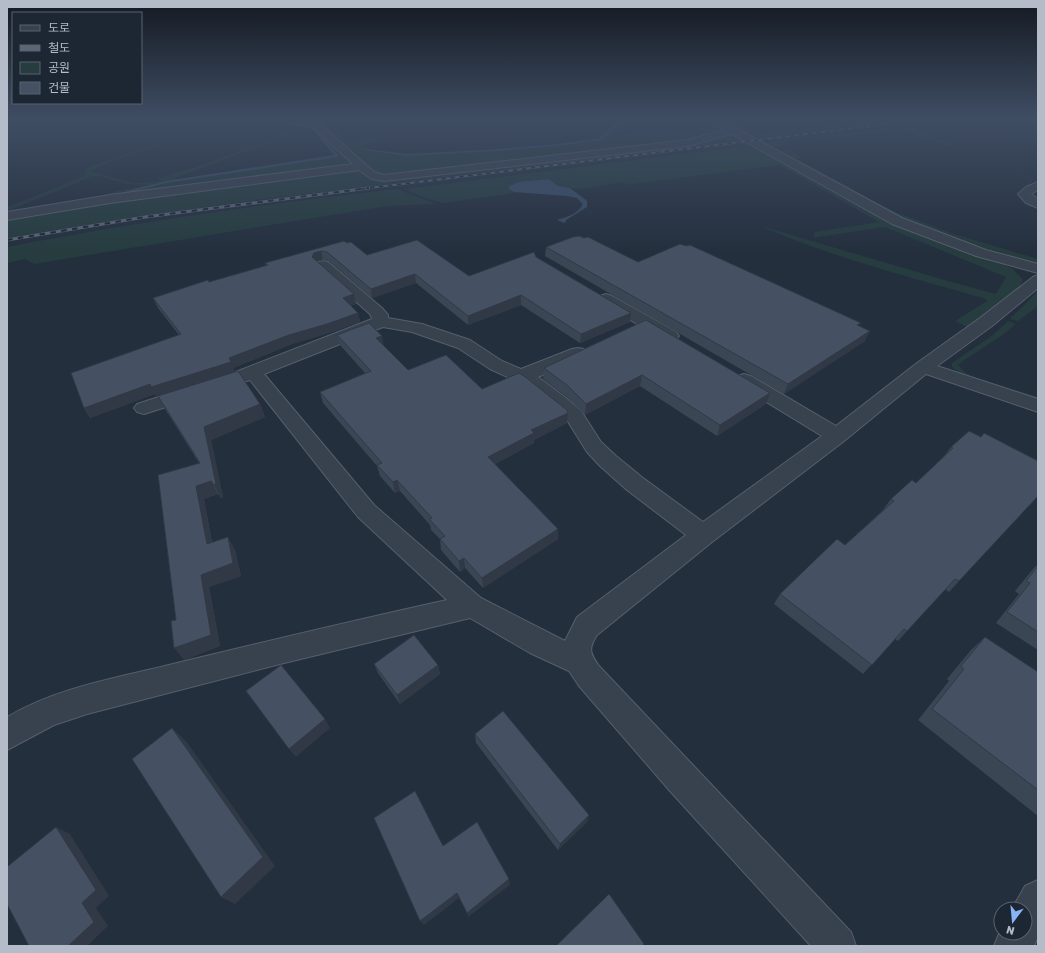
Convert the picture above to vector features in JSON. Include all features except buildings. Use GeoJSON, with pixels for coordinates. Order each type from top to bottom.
{"type":"FeatureCollection","features":[{"type":"Feature","properties":{"kind":"street"},"geometry":{"type":"LineString","coordinates":[[358,162],[370,174],[376,177],[392,178],[523,162]]}},
{"type":"Feature","properties":{"kind":"street"},"geometry":{"type":"LineString","coordinates":[[790,162],[897,221],[982,253],[1038,268]]}},
{"type":"Feature","properties":{"kind":"street"},"geometry":{"type":"LineString","coordinates":[[7,216],[110,199],[362,166]]}},
{"type":"Feature","properties":{"kind":"street"},"geometry":{"type":"LineString","coordinates":[[1038,185],[1024,194],[1030,200],[1038,204]]}},
{"type":"Feature","properties":{"kind":"street"},"geometry":{"type":"LineString","coordinates":[[323,265],[376,311],[380,315],[380,321]]}},
{"type":"Feature","properties":{"kind":"street"},"geometry":{"type":"LineString","coordinates":[[838,946],[682,779],[589,676],[578,661],[576,647],[580,636],[587,626],[703,535],[837,436],[923,367],[986,322],[1038,280]]}},
{"type":"Feature","properties":{"kind":"street"},"geometry":{"type":"LineString","coordinates":[[595,293],[687,346]]}},
{"type":"Feature","properties":{"kind":"street"},"geometry":{"type":"LineString","coordinates":[[224,382],[254,373],[311,348],[374,326],[380,321],[402,324],[438,334],[464,344],[496,365],[532,381],[574,416],[594,447],[608,461],[635,484],[703,535]]}},
{"type":"Feature","properties":{"kind":"street"},"geometry":{"type":"LineString","coordinates":[[625,331],[646,322]]}},
{"type":"Feature","properties":{"kind":"street"},"geometry":{"type":"LineString","coordinates":[[520,375],[531,373],[591,347]]}},
{"type":"Feature","properties":{"kind":"street"},"geometry":{"type":"LineString","coordinates":[[923,367],[1038,406]]}},
{"type":"Feature","properties":{"kind":"street"},"geometry":{"type":"LineString","coordinates":[[728,371],[837,436]]}},
{"type":"Feature","properties":{"kind":"street"},"geometry":{"type":"LineString","coordinates":[[254,373],[366,511],[472,606],[540,644],[578,661]]}},
{"type":"Feature","properties":{"kind":"street"},"geometry":{"type":"LineString","coordinates":[[144,408],[202,389]]}},
{"type":"Feature","properties":{"kind":"street"},"geometry":{"type":"LineString","coordinates":[[7,734],[20,726],[90,697],[472,606]]}},
{"type":"Feature","properties":{"kind":"street"},"geometry":{"type":"LineString","coordinates":[[1033,908],[1038,899]]}},
{"type":"Feature","properties":{"kind":"green space"},"geometry":{"type":"Polygon","coordinates":[[[103,162],[108,162],[101,165],[91,172],[135,183],[159,181],[159,178],[161,177],[209,162],[216,162],[175,179],[186,179],[166,183],[297,162],[353,162],[354,164],[347,167],[99,200],[7,215],[93,199],[117,191],[148,185],[126,184],[100,176],[93,176],[7,211],[7,207],[87,174],[85,172],[86,169],[103,162]],[[166,183],[121,192],[100,198],[166,183]]]}},
{"type":"Feature","properties":{"kind":"green space"},"geometry":{"type":"Polygon","coordinates":[[[364,162],[516,162],[395,177],[379,175],[364,162]]]}},
{"type":"Feature","properties":{"kind":"green space"},"geometry":{"type":"Polygon","coordinates":[[[529,162],[568,162],[257,200],[136,217],[7,239],[7,217],[356,169],[375,181],[529,162]]]}},
{"type":"Feature","properties":{"kind":"green space"},"geometry":{"type":"Polygon","coordinates":[[[615,162],[784,162],[1013,269],[1023,280],[1019,287],[1006,300],[967,327],[955,321],[987,301],[986,299],[900,275],[816,248],[761,226],[996,294],[1006,277],[885,227],[813,238],[815,232],[879,222],[780,165],[626,185],[623,182],[573,189],[555,184],[549,179],[514,184],[509,186],[509,189],[514,192],[509,194],[443,203],[425,198],[404,189],[615,162]]]}},
{"type":"Feature","properties":{"kind":"green space"},"geometry":{"type":"Polygon","coordinates":[[[797,162],[803,162],[893,211],[951,233],[1038,259],[1038,264],[987,249],[921,226],[857,196],[797,162]]]}},
{"type":"Feature","properties":{"kind":"green space"},"geometry":{"type":"Polygon","coordinates":[[[397,189],[436,204],[387,206],[34,264],[25,259],[7,263],[7,247],[201,214],[397,189]]]}},
{"type":"Feature","properties":{"kind":"green space"},"geometry":{"type":"Polygon","coordinates":[[[1038,291],[1038,306],[1018,321],[1010,319],[1038,291]]]}},
{"type":"Feature","properties":{"kind":"green space"},"geometry":{"type":"Polygon","coordinates":[[[1008,321],[1016,324],[958,365],[966,373],[974,377],[1038,397],[1038,401],[962,375],[952,367],[952,363],[993,335],[1008,321]]]}},
{"type":"Feature","properties":{"kind":"water"},"geometry":{"type":"Polygon","coordinates":[[[549,179],[558,186],[570,188],[587,201],[587,207],[566,220],[565,223],[557,220],[572,215],[581,207],[583,204],[577,198],[514,192],[509,189],[509,186],[519,182],[549,179]]]}},
{"type":"Feature","properties":{"kind":"waterway"},"geometry":{"type":"LineString","coordinates":[[102,198],[166,182],[294,162]]}},
{"type":"Feature","properties":{"kind":"railway"},"geometry":{"type":"LineString","coordinates":[[367,188],[576,162]]}},
{"type":"Feature","properties":{"kind":"railway"},"geometry":{"type":"LineString","coordinates":[[7,240],[145,217],[367,188]]}},
{"type":"Feature","properties":{"kind":"railway"},"geometry":{"type":"LineString","coordinates":[[361,189],[367,188]]}}]}
